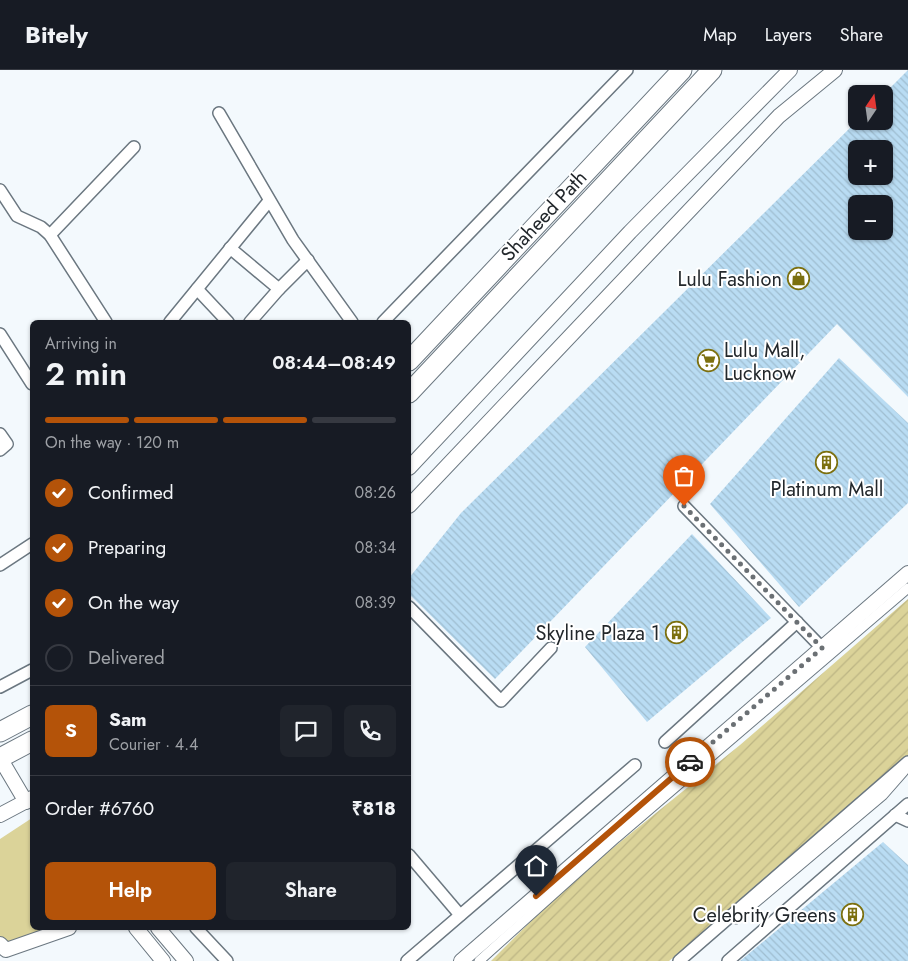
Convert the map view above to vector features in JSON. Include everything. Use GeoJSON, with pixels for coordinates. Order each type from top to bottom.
{"type":"FeatureCollection","features":[{"type":"Feature","properties":{"kind":"highway","name":"Shaheed Path"},"geometry":{"type":"LineString","coordinates":[[411,359],[682,70]]}},
{"type":"Feature","properties":{"kind":"highway","name":"Shaheed Path"},"geometry":{"type":"LineString","coordinates":[[411,391],[712,70]]}},
{"type":"Feature","properties":{"kind":"highway"},"geometry":{"type":"LineString","coordinates":[[0,732],[30,716]]}},
{"type":"Feature","properties":{"kind":"highway"},"geometry":{"type":"LineString","coordinates":[[0,758],[30,742]]}},
{"type":"Feature","properties":{"kind":"street"},"geometry":{"type":"LineString","coordinates":[[385,320],[628,70]]}},
{"type":"Feature","properties":{"kind":"street"},"geometry":{"type":"LineString","coordinates":[[411,466],[630,232],[790,70]]}},
{"type":"Feature","properties":{"kind":"street"},"geometry":{"type":"LineString","coordinates":[[411,504],[778,116],[835,70]]}},
{"type":"Feature","properties":{"kind":"street"},"geometry":{"type":"LineString","coordinates":[[219,113],[269,201],[351,320]]}},
{"type":"Feature","properties":{"kind":"street"},"geometry":{"type":"LineString","coordinates":[[50,235],[134,147]]}},
{"type":"Feature","properties":{"kind":"street"},"geometry":{"type":"LineString","coordinates":[[0,190],[17,216],[41,227],[50,235],[105,320]]}},
{"type":"Feature","properties":{"kind":"street"},"geometry":{"type":"LineString","coordinates":[[172,320],[269,201]]}},
{"type":"Feature","properties":{"kind":"street"},"geometry":{"type":"LineString","coordinates":[[230,248],[279,289]]}},
{"type":"Feature","properties":{"kind":"street"},"geometry":{"type":"LineString","coordinates":[[252,320],[308,260]]}},
{"type":"Feature","properties":{"kind":"street"},"geometry":{"type":"LineString","coordinates":[[198,288],[226,320]]}},
{"type":"Feature","properties":{"kind":"street"},"geometry":{"type":"LineString","coordinates":[[0,334],[30,381]]}},
{"type":"Feature","properties":{"kind":"street"},"geometry":{"type":"LineString","coordinates":[[0,434],[6,444],[0,450]]}},
{"type":"Feature","properties":{"kind":"street"},"geometry":{"type":"LineString","coordinates":[[684,506],[822,648]]}},
{"type":"Feature","properties":{"kind":"street"},"geometry":{"type":"LineString","coordinates":[[0,565],[30,545]]}},
{"type":"Feature","properties":{"kind":"street"},"geometry":{"type":"LineString","coordinates":[[461,961],[908,573]]}},
{"type":"Feature","properties":{"kind":"street"},"geometry":{"type":"LineString","coordinates":[[479,961],[616,838],[908,588]]}},
{"type":"Feature","properties":{"kind":"street"},"geometry":{"type":"LineString","coordinates":[[411,609],[501,701],[551,648]]}},
{"type":"Feature","properties":{"kind":"street"},"geometry":{"type":"LineString","coordinates":[[665,742],[797,622]]}},
{"type":"Feature","properties":{"kind":"street"},"geometry":{"type":"LineString","coordinates":[[0,687],[30,671]]}},
{"type":"Feature","properties":{"kind":"street"},"geometry":{"type":"LineString","coordinates":[[0,758],[29,800],[0,815]]}},
{"type":"Feature","properties":{"kind":"street"},"geometry":{"type":"LineString","coordinates":[[679,961],[908,762]]}},
{"type":"Feature","properties":{"kind":"street"},"geometry":{"type":"LineString","coordinates":[[407,961],[636,765]]}},
{"type":"Feature","properties":{"kind":"street"},"geometry":{"type":"LineString","coordinates":[[686,961],[883,794],[908,767]]}},
{"type":"Feature","properties":{"kind":"street"},"geometry":{"type":"LineString","coordinates":[[728,961],[908,804]]}},
{"type":"Feature","properties":{"kind":"street"},"geometry":{"type":"LineString","coordinates":[[895,815],[908,821]]}},
{"type":"Feature","properties":{"kind":"street"},"geometry":{"type":"LineString","coordinates":[[411,857],[460,915]]}},
{"type":"Feature","properties":{"kind":"street"},"geometry":{"type":"LineString","coordinates":[[2,948],[62,930]]}},
{"type":"Feature","properties":{"kind":"street"},"geometry":{"type":"LineString","coordinates":[[138,930],[163,961]]}},
{"type":"Feature","properties":{"kind":"street"},"geometry":{"type":"LineString","coordinates":[[160,930],[186,961]]}},
{"type":"Feature","properties":{"kind":"street"},"geometry":{"type":"LineString","coordinates":[[198,930],[227,961]]}},
{"type":"Feature","properties":{"kind":"shaded area"},"geometry":{"type":"Polygon","coordinates":[[[908,599],[908,763],[669,961],[491,961],[567,885],[740,745],[908,599]]]}},
{"type":"Feature","properties":{"kind":"shaded area"},"geometry":{"type":"Polygon","coordinates":[[[30,819],[30,930],[52,930],[0,947],[0,839],[30,819]]]}},
{"type":"Feature","properties":{"kind":"building","name":"Lulu Mall, Lucknow"},"geometry":{"type":"Polygon","coordinates":[[[908,70],[908,397],[837,324],[495,679],[411,596],[411,576],[461,513],[848,130],[893,130],[893,85],[908,70]]]}},
{"type":"Feature","properties":{"kind":"building","name":"Platinum Mall"},"geometry":{"type":"Polygon","coordinates":[[[839,358],[908,423],[908,503],[799,607],[710,504],[839,358]]]}},
{"type":"Feature","properties":{"kind":"building","name":"Skyline Plaza 1"},"geometry":{"type":"Polygon","coordinates":[[[692,534],[771,618],[647,722],[585,647],[692,534]]]}},
{"type":"Feature","properties":{"kind":"building","name":"Celebrity Greens"},"geometry":{"type":"Polygon","coordinates":[[[883,842],[908,865],[908,961],[740,961],[883,842]]]}},
{"type":"Feature","properties":{"kind":"way so far"},"geometry":{"type":"LineString","coordinates":[[684,506],[822,648],[690,762]]}},
{"type":"Feature","properties":{"kind":"place","name":"Lulu Fashion"},"geometry":{"type":"Point","coordinates":[798,279]}},
{"type":"Feature","properties":{"kind":"place","name":"Lulu Mall, Lucknow"},"geometry":{"type":"Point","coordinates":[708,361]}},
{"type":"Feature","properties":{"kind":"place","name":"Platinum Mall"},"geometry":{"type":"Point","coordinates":[827,463]}},
{"type":"Feature","properties":{"kind":"place","name":"Skyline Plaza 1"},"geometry":{"type":"Point","coordinates":[676,633]}},
{"type":"Feature","properties":{"kind":"place","name":"Celebrity Greens"},"geometry":{"type":"Point","coordinates":[852,915]}},
{"type":"Feature","properties":{"kind":"route"},"geometry":{"type":"LineString","coordinates":[[536,896],[690,762]]}}]}
